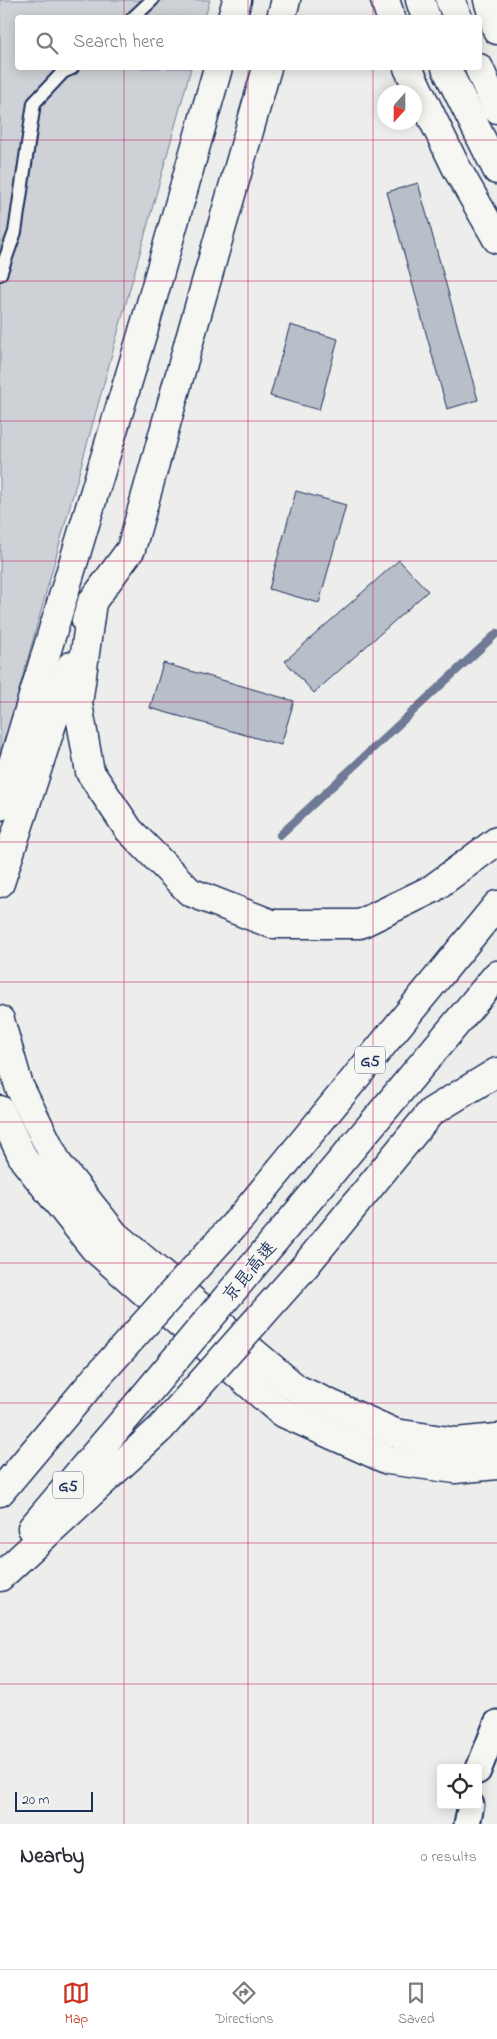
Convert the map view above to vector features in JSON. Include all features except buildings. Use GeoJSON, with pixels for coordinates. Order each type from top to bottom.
{"type":"FeatureCollection","features":[{"type":"Feature","properties":{"kind":"highway"},"geometry":{"type":"LineString","coordinates":[[233,15],[237,0]]}},
{"type":"Feature","properties":{"kind":"highway"},"geometry":{"type":"LineString","coordinates":[[282,15],[286,0]]}},
{"type":"Feature","properties":{"kind":"highway"},"geometry":{"type":"LineString","coordinates":[[385,0],[390,15]]}},
{"type":"Feature","properties":{"kind":"highway"},"geometry":{"type":"LineString","coordinates":[[420,0],[425,15]]}},
{"type":"Feature","properties":{"kind":"highway"},"geometry":{"type":"LineString","coordinates":[[450,0],[457,15]]}},
{"type":"Feature","properties":{"kind":"highway"},"geometry":{"type":"LineString","coordinates":[[488,0],[497,30]]}},
{"type":"Feature","properties":{"kind":"highway"},"geometry":{"type":"LineString","coordinates":[[0,806],[144,328],[217,70]]}},
{"type":"Feature","properties":{"kind":"highway"},"geometry":{"type":"LineString","coordinates":[[0,883],[92,602],[131,549],[266,70]]}},
{"type":"Feature","properties":{"kind":"highway"},"geometry":{"type":"LineString","coordinates":[[409,70],[456,167],[497,239]]}},
{"type":"Feature","properties":{"kind":"highway"},"geometry":{"type":"LineString","coordinates":[[447,70],[497,170]]}},
{"type":"Feature","properties":{"kind":"highway"},"geometry":{"type":"LineString","coordinates":[[479,70],[497,109]]}},
{"type":"Feature","properties":{"kind":"highway"},"geometry":{"type":"LineString","coordinates":[[92,602],[78,704],[90,772],[129,830],[190,892],[272,924],[360,924],[432,888],[497,841]]}},
{"type":"Feature","properties":{"kind":"highway","name":"G5"},"geometry":{"type":"LineString","coordinates":[[0,1492],[94,1379],[242,1215],[497,905]]}},
{"type":"Feature","properties":{"kind":"highway","name":"京昆高速"},"geometry":{"type":"LineString","coordinates":[[0,1565],[137,1405],[497,975]]}},
{"type":"Feature","properties":{"kind":"highway"},"geometry":{"type":"LineString","coordinates":[[0,1020],[19,1086],[58,1164],[115,1235],[297,1389],[396,1433],[456,1442],[497,1438]]}},
{"type":"Feature","properties":{"kind":"highway"},"geometry":{"type":"LineString","coordinates":[[0,1577],[161,1428],[305,1266],[431,1112],[497,1072]]}},
{"type":"Feature","properties":{"kind":"highway"},"geometry":{"type":"LineString","coordinates":[[0,1110],[24,1160],[94,1248],[281,1412],[388,1460],[455,1469],[497,1465]]}},
{"type":"Feature","properties":{"kind":"street"},"geometry":{"type":"LineString","coordinates":[[481,1764],[497,1723]]}},
{"type":"Feature","properties":{"kind":"street"},"geometry":{"type":"LineString","coordinates":[[467,1824],[470,1809]]}},
{"type":"Feature","properties":{"kind":"lane"},"geometry":{"type":"LineString","coordinates":[[136,15],[152,0]]}},
{"type":"Feature","properties":{"kind":"lane"},"geometry":{"type":"LineString","coordinates":[[0,274],[15,232],[34,103],[63,72],[68,70]]}},
{"type":"Feature","properties":{"kind":"shaded area"},"geometry":{"type":"Polygon","coordinates":[[[0,0],[210,0],[206,15],[15,15],[15,70],[190,70],[0,759],[0,0]]]}},
{"type":"Feature","properties":{"kind":"waterway"},"geometry":{"type":"LineString","coordinates":[[280,835],[497,633]]}}]}
